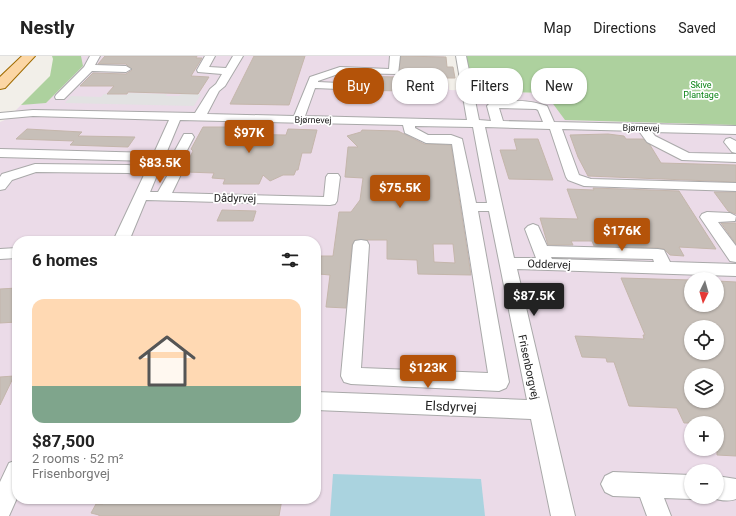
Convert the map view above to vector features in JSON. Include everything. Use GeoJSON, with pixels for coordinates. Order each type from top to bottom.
{"type":"FeatureCollection","features":[{"type":"Feature","properties":{"kind":"main road"},"geometry":{"type":"LineString","coordinates":[[0,85],[27,58]]}},
{"type":"Feature","properties":{"kind":"street"},"geometry":{"type":"LineString","coordinates":[[60,97],[89,68],[92,59],[95,56]]}},
{"type":"Feature","properties":{"kind":"street"},"geometry":{"type":"LineString","coordinates":[[199,117],[215,89],[220,86],[238,56]]}},
{"type":"Feature","properties":{"kind":"street"},"geometry":{"type":"LineString","coordinates":[[298,120],[314,79],[337,67],[356,67],[394,72],[395,56]]}},
{"type":"Feature","properties":{"kind":"street"},"geometry":{"type":"LineString","coordinates":[[461,56],[476,124]]}},
{"type":"Feature","properties":{"kind":"street"},"geometry":{"type":"LineString","coordinates":[[0,80],[27,58]]}},
{"type":"Feature","properties":{"kind":"street"},"geometry":{"type":"LineString","coordinates":[[215,58],[202,70],[229,71]]}},
{"type":"Feature","properties":{"kind":"street"},"geometry":{"type":"LineString","coordinates":[[89,68],[126,69]]}},
{"type":"Feature","properties":{"kind":"street"},"geometry":{"type":"LineString","coordinates":[[214,70],[208,84],[215,89]]}},
{"type":"Feature","properties":{"kind":"street"},"geometry":{"type":"LineString","coordinates":[[311,85],[333,86]]}},
{"type":"Feature","properties":{"kind":"street","name":"Bjørnevej"},"geometry":{"type":"LineString","coordinates":[[0,106],[33,113]]}},
{"type":"Feature","properties":{"kind":"street"},"geometry":{"type":"LineString","coordinates":[[498,124],[493,106],[537,106],[543,108],[573,177],[589,183],[736,187]]}},
{"type":"Feature","properties":{"kind":"street","name":"Bjørnevej"},"geometry":{"type":"LineString","coordinates":[[0,116],[33,113],[736,130]]}},
{"type":"Feature","properties":{"kind":"street"},"geometry":{"type":"LineString","coordinates":[[123,236],[176,117]]}},
{"type":"Feature","properties":{"kind":"street"},"geometry":{"type":"LineString","coordinates":[[351,376],[499,382],[458,142],[451,139],[426,139],[409,130],[409,122]]}},
{"type":"Feature","properties":{"kind":"street","name":"Frisenborgvej"},"geometry":{"type":"LineString","coordinates":[[476,124],[563,516]]}},
{"type":"Feature","properties":{"kind":"street"},"geometry":{"type":"LineString","coordinates":[[643,128],[651,139],[687,157],[736,158]]}},
{"type":"Feature","properties":{"kind":"street"},"geometry":{"type":"LineString","coordinates":[[163,197],[181,162],[178,156],[188,137]]}},
{"type":"Feature","properties":{"kind":"street"},"geometry":{"type":"LineString","coordinates":[[0,153],[158,157]]}},
{"type":"Feature","properties":{"kind":"street"},"geometry":{"type":"LineString","coordinates":[[0,186],[7,177],[35,168],[128,169],[151,172]]}},
{"type":"Feature","properties":{"kind":"street","name":"Dådyrvej"},"geometry":{"type":"LineString","coordinates":[[141,196],[330,201],[333,177]]}},
{"type":"Feature","properties":{"kind":"street"},"geometry":{"type":"LineString","coordinates":[[470,207],[495,207]]}},
{"type":"Feature","properties":{"kind":"street"},"geometry":{"type":"LineString","coordinates":[[730,218],[707,217],[736,257]]}},
{"type":"Feature","properties":{"kind":"street"},"geometry":{"type":"LineString","coordinates":[[534,229],[544,258]]}},
{"type":"Feature","properties":{"kind":"street"},"geometry":{"type":"LineString","coordinates":[[349,402],[361,245]]}},
{"type":"Feature","properties":{"kind":"street"},"geometry":{"type":"LineString","coordinates":[[0,254],[12,253]]}},
{"type":"Feature","properties":{"kind":"street","name":"Oddervej"},"geometry":{"type":"LineString","coordinates":[[507,263],[544,258],[665,268],[736,270]]}},
{"type":"Feature","properties":{"kind":"street","name":"Elsdyrvej"},"geometry":{"type":"LineString","coordinates":[[321,401],[539,410]]}},
{"type":"Feature","properties":{"kind":"street"},"geometry":{"type":"LineString","coordinates":[[0,509],[12,482]]}},
{"type":"Feature","properties":{"kind":"street"},"geometry":{"type":"LineString","coordinates":[[613,484],[684,487]]}},
{"type":"Feature","properties":{"kind":"street"},"geometry":{"type":"LineString","coordinates":[[648,486],[659,516]]}},
{"type":"Feature","properties":{"kind":"shaded area"},"geometry":{"type":"Polygon","coordinates":[[[81,56],[444,56],[446,68],[392,68],[392,104],[448,104],[448,83],[449,90],[456,90],[456,104],[523,104],[523,92],[531,93],[531,104],[554,104],[566,120],[736,125],[736,516],[0,516],[0,122],[7,119],[21,105],[46,102],[81,56]]]}},
{"type":"Feature","properties":{"kind":"shaded area"},"geometry":{"type":"Polygon","coordinates":[[[128,93],[167,94],[166,96],[201,94],[194,106],[65,103],[71,96],[101,97],[104,94],[127,95],[128,93]]]}},
{"type":"Feature","properties":{"kind":"green space"},"geometry":{"type":"Polygon","coordinates":[[[52,56],[81,56],[83,66],[46,103],[21,105],[50,76],[53,59],[52,56]]]}},
{"type":"Feature","properties":{"kind":"green space","name":"Skive Plantage"},"geometry":{"type":"Polygon","coordinates":[[[463,56],[736,56],[736,125],[565,120],[553,104],[587,104],[587,68],[531,68],[531,93],[523,92],[523,68],[465,68],[463,56]]]}},
{"type":"Feature","properties":{"kind":"water"},"geometry":{"type":"Polygon","coordinates":[[[333,474],[481,479],[485,516],[330,516],[333,474]]]}},
{"type":"Feature","properties":{"kind":"building"},"geometry":{"type":"Polygon","coordinates":[[[105,56],[197,56],[196,58],[202,58],[191,76],[209,77],[198,94],[128,92],[127,94],[107,94],[114,86],[80,86],[93,73],[126,74],[132,70],[126,64],[98,64],[105,56]]]}},
{"type":"Feature","properties":{"kind":"building"},"geometry":{"type":"Polygon","coordinates":[[[254,56],[305,56],[289,105],[230,104],[254,56]]]}},
{"type":"Feature","properties":{"kind":"building"},"geometry":{"type":"Polygon","coordinates":[[[401,56],[446,57],[447,67],[453,67],[455,78],[448,78],[448,68],[399,68],[401,56]]]}},
{"type":"Feature","properties":{"kind":"building"},"geometry":{"type":"Polygon","coordinates":[[[384,77],[392,77],[392,91],[384,91],[384,77]]]}},
{"type":"Feature","properties":{"kind":"building"},"geometry":{"type":"Polygon","coordinates":[[[203,127],[236,127],[233,134],[286,135],[288,129],[317,130],[311,153],[302,153],[298,170],[296,170],[294,175],[283,175],[270,181],[263,175],[259,184],[223,184],[225,179],[212,178],[214,173],[186,172],[189,166],[187,166],[188,161],[193,151],[191,149],[203,127]]]}},
{"type":"Feature","properties":{"kind":"building"},"geometry":{"type":"Polygon","coordinates":[[[27,129],[82,132],[78,136],[135,137],[128,147],[70,145],[74,141],[16,139],[27,129]]]}},
{"type":"Feature","properties":{"kind":"building"},"geometry":{"type":"Polygon","coordinates":[[[362,130],[398,131],[424,144],[451,145],[471,275],[418,274],[417,260],[387,259],[387,240],[355,240],[352,245],[346,308],[326,307],[330,275],[321,274],[321,256],[333,256],[339,212],[351,212],[360,200],[363,178],[345,177],[348,147],[358,147],[347,136],[361,132],[362,130]],[[433,244],[434,262],[455,263],[453,244],[433,244]]]}},
{"type":"Feature","properties":{"kind":"building"},"geometry":{"type":"Polygon","coordinates":[[[608,134],[624,136],[626,139],[643,139],[650,145],[661,163],[736,165],[736,182],[588,176],[578,157],[570,135],[608,134]]]}},
{"type":"Feature","properties":{"kind":"building"},"geometry":{"type":"Polygon","coordinates":[[[514,139],[538,139],[553,180],[509,179],[500,150],[517,150],[514,139]]]}},
{"type":"Feature","properties":{"kind":"building"},"geometry":{"type":"Polygon","coordinates":[[[593,188],[679,191],[716,249],[679,247],[684,256],[670,255],[664,249],[658,248],[594,246],[592,241],[571,241],[573,245],[548,245],[540,218],[578,219],[567,189],[594,190],[593,188]]]}},
{"type":"Feature","properties":{"kind":"building"},"geometry":{"type":"Polygon","coordinates":[[[714,192],[736,192],[736,214],[728,211],[714,192]]]}},
{"type":"Feature","properties":{"kind":"building"},"geometry":{"type":"Polygon","coordinates":[[[222,210],[256,211],[253,221],[217,221],[222,210]]]}},
{"type":"Feature","properties":{"kind":"building"},"geometry":{"type":"Polygon","coordinates":[[[721,223],[736,223],[736,244],[721,223]]]}},
{"type":"Feature","properties":{"kind":"building"},"geometry":{"type":"Polygon","coordinates":[[[621,278],[684,280],[684,312],[724,312],[724,281],[736,282],[736,456],[724,455],[724,416],[684,416],[684,423],[677,408],[629,406],[614,362],[607,362],[606,358],[582,357],[575,336],[644,339],[643,335],[645,335],[621,278]]]}},
{"type":"Feature","properties":{"kind":"building"},"geometry":{"type":"Polygon","coordinates":[[[12,288],[12,322],[0,323],[0,289],[12,288]]]}},
{"type":"Feature","properties":{"kind":"building"},"geometry":{"type":"Polygon","coordinates":[[[12,376],[12,380],[0,405],[0,377],[12,376]]]}},
{"type":"Feature","properties":{"kind":"building"},"geometry":{"type":"Polygon","coordinates":[[[96,504],[281,504],[279,516],[99,516],[91,513],[96,504]]]}}]}
